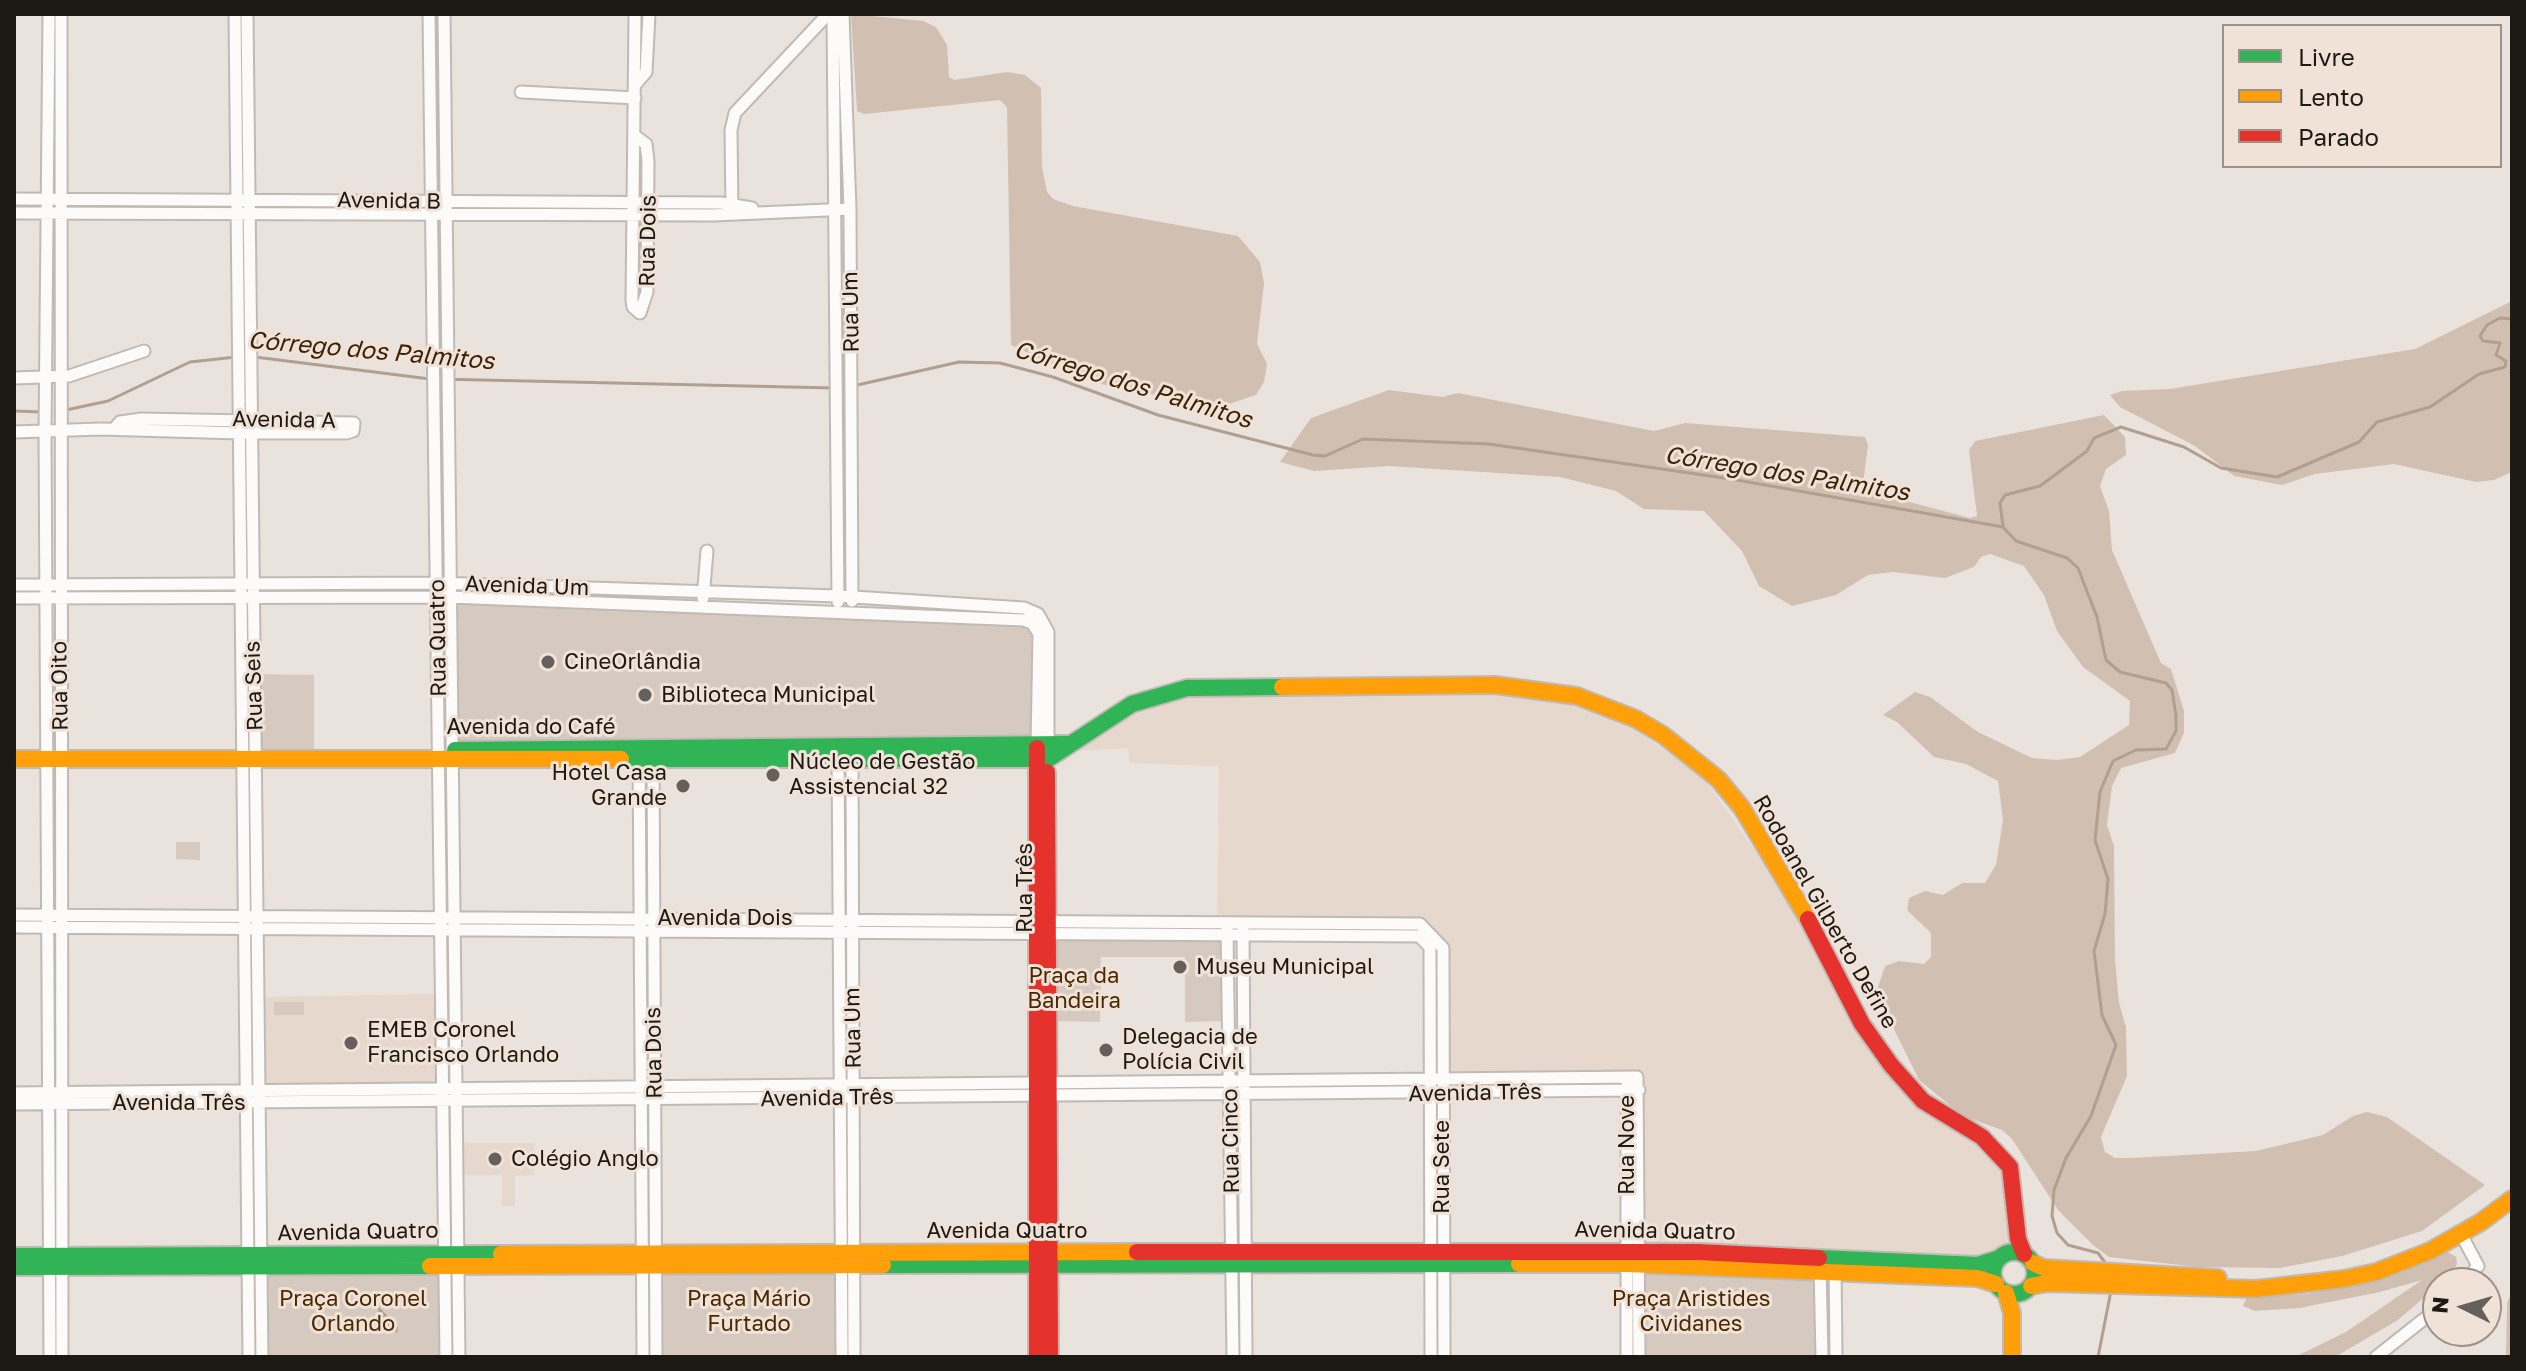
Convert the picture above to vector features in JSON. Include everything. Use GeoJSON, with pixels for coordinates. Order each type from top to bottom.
{"type":"FeatureCollection","features":[{"type":"Feature","properties":{"kind":"main road","name":"Rodoanel Gilberto Define"},"geometry":{"type":"LineString","coordinates":[[1042,753],[1070,744],[1115,714],[1150,696],[1215,686],[1520,687],[1577,696],[1636,719],[1663,735],[1718,779],[1742,808],[1806,916],[1862,1024],[1891,1065],[1923,1101],[1982,1137],[2004,1158],[2013,1177],[2015,1218],[2028,1258]]}},
{"type":"Feature","properties":{"kind":"main road","name":"Avenida do Café"},"geometry":{"type":"LineString","coordinates":[[14,749],[55,754],[250,755],[1042,753]]}},
{"type":"Feature","properties":{"kind":"main road","name":"Rua Três"},"geometry":{"type":"LineString","coordinates":[[1042,753],[1043,1259],[1050,1357]]}},
{"type":"Feature","properties":{"kind":"main road","name":"Avenida do Café"},"geometry":{"type":"LineString","coordinates":[[14,759],[55,754]]}},
{"type":"Feature","properties":{"kind":"main road"},"geometry":{"type":"LineString","coordinates":[[2013,1329],[2001,1289],[1992,1273],[2000,1256],[2028,1258],[2065,1276],[2313,1284],[2376,1272],[2461,1234],[2512,1199]]}},
{"type":"Feature","properties":{"kind":"main road","name":"Rodoanel Gilberto Define"},"geometry":{"type":"LineString","coordinates":[[2000,1256],[2015,1218]]}},
{"type":"Feature","properties":{"kind":"main road","name":"Avenida Quatro"},"geometry":{"type":"LineString","coordinates":[[14,1256],[56,1261],[254,1262],[1633,1258],[1906,1268],[1978,1265],[2000,1256]]}},
{"type":"Feature","properties":{"kind":"main road"},"geometry":{"type":"LineString","coordinates":[[2012,1357],[2013,1329],[2035,1274],[2028,1258]]}},
{"type":"Feature","properties":{"kind":"main road","name":"Rua Três"},"geometry":{"type":"LineString","coordinates":[[1037,1357],[1043,1259]]}},
{"type":"Feature","properties":{"kind":"main road","name":"Avenida Quatro"},"geometry":{"type":"LineString","coordinates":[[14,1267],[56,1261]]}},
{"type":"Feature","properties":{"kind":"main road","name":"Avenida Quatro"},"geometry":{"type":"LineString","coordinates":[[1906,1268],[1977,1278],[2001,1289]]}},
{"type":"Feature","properties":{"kind":"main road"},"geometry":{"type":"LineString","coordinates":[[2001,1289],[2028,1289],[2065,1276]]}},
{"type":"Feature","properties":{"kind":"street","name":"Rua Oito"},"geometry":{"type":"LineString","coordinates":[[49,14],[55,213],[53,378],[45,432],[53,591],[56,1261],[62,1357]]}},
{"type":"Feature","properties":{"kind":"street","name":"Rua Oito"},"geometry":{"type":"LineString","coordinates":[[55,199],[61,14]]}},
{"type":"Feature","properties":{"kind":"street","name":"Rua Seis"},"geometry":{"type":"LineString","coordinates":[[235,14],[244,205]]}},
{"type":"Feature","properties":{"kind":"street","name":"Rua Seis"},"geometry":{"type":"LineString","coordinates":[[247,14],[245,597],[250,755],[254,1262],[249,1357]]}},
{"type":"Feature","properties":{"kind":"street","name":"Rua Quatro"},"geometry":{"type":"LineString","coordinates":[[429,14],[437,597],[446,755]]}},
{"type":"Feature","properties":{"kind":"street","name":"Rua Quatro"},"geometry":{"type":"LineString","coordinates":[[444,14],[450,583],[446,755],[447,923],[452,1260],[459,1357]]}},
{"type":"Feature","properties":{"kind":"street","name":"Rua Dois"},"geometry":{"type":"LineString","coordinates":[[635,14],[635,136],[647,149],[632,300],[640,313],[647,292],[642,208]]}},
{"type":"Feature","properties":{"kind":"street","name":"Rua Dois"},"geometry":{"type":"LineString","coordinates":[[635,91],[648,63],[649,14]]}},
{"type":"Feature","properties":{"kind":"street"},"geometry":{"type":"LineString","coordinates":[[732,209],[731,130],[735,113],[830,14]]}},
{"type":"Feature","properties":{"kind":"street","name":"Rua Um"},"geometry":{"type":"LineString","coordinates":[[830,14],[836,209],[838,610]]}},
{"type":"Feature","properties":{"kind":"street","name":"Rua Um"},"geometry":{"type":"LineString","coordinates":[[843,14],[850,209],[852,611]]}},
{"type":"Feature","properties":{"kind":"street"},"geometry":{"type":"LineString","coordinates":[[521,92],[635,91]]}},
{"type":"Feature","properties":{"kind":"street","name":"Avenida B"},"geometry":{"type":"LineString","coordinates":[[14,199],[432,208],[850,209]]}},
{"type":"Feature","properties":{"kind":"street","name":"Avenida B"},"geometry":{"type":"LineString","coordinates":[[14,213],[244,205]]}},
{"type":"Feature","properties":{"kind":"street"},"geometry":{"type":"LineString","coordinates":[[14,378],[53,378],[144,351]]}},
{"type":"Feature","properties":{"kind":"street","name":"Rua Oito"},"geometry":{"type":"LineString","coordinates":[[52,397],[58,417],[53,591]]}},
{"type":"Feature","properties":{"kind":"street","name":"Avenida A"},"geometry":{"type":"LineString","coordinates":[[14,432],[114,429],[347,433],[354,430],[354,423],[131,419],[120,422],[114,429]]}},
{"type":"Feature","properties":{"kind":"street"},"geometry":{"type":"LineString","coordinates":[[435,434],[448,433]]}},
{"type":"Feature","properties":{"kind":"street"},"geometry":{"type":"LineString","coordinates":[[703,607],[707,551]]}},
{"type":"Feature","properties":{"kind":"street"},"geometry":{"type":"LineString","coordinates":[[343,583],[344,597]]}},
{"type":"Feature","properties":{"kind":"street","name":"Avenida Um"},"geometry":{"type":"LineString","coordinates":[[14,598],[53,591],[245,584],[450,583],[838,596],[1024,608],[1035,618]]}},
{"type":"Feature","properties":{"kind":"street","name":"Avenida Um"},"geometry":{"type":"LineString","coordinates":[[14,585],[53,591],[245,597],[450,597],[1035,618]]}},
{"type":"Feature","properties":{"kind":"street","name":"Rua Três"},"geometry":{"type":"LineString","coordinates":[[1035,618],[1048,632],[1042,753]]}},
{"type":"Feature","properties":{"kind":"street","name":"Rua Um"},"geometry":{"type":"LineString","coordinates":[[845,754],[848,1259],[854,1357]]}},
{"type":"Feature","properties":{"kind":"street","name":"Rua Dois"},"geometry":{"type":"LineString","coordinates":[[646,755],[649,1260],[656,1357]]}},
{"type":"Feature","properties":{"kind":"street","name":"Avenida Dois"},"geometry":{"type":"LineString","coordinates":[[14,915],[53,922]]}},
{"type":"Feature","properties":{"kind":"street","name":"Avenida Dois"},"geometry":{"type":"LineString","coordinates":[[14,927],[53,922],[646,924],[844,919],[1041,928],[1243,930],[1427,938]]}},
{"type":"Feature","properties":{"kind":"street","name":"Avenida Dois"},"geometry":{"type":"LineString","coordinates":[[646,924],[844,933],[1041,928]]}},
{"type":"Feature","properties":{"kind":"street","name":"Rua Cinco"},"geometry":{"type":"LineString","coordinates":[[1227,930],[1230,1095],[1246,1357]]}},
{"type":"Feature","properties":{"kind":"street","name":"Rua Cinco"},"geometry":{"type":"LineString","coordinates":[[1233,1357],[1245,1094],[1243,930]]}},
{"type":"Feature","properties":{"kind":"street","name":"Rua Sete"},"geometry":{"type":"LineString","coordinates":[[1427,938],[1443,948],[1436,982],[1435,1148],[1436,1258],[1444,1357]]}},
{"type":"Feature","properties":{"kind":"street","name":"Avenida Três"},"geometry":{"type":"LineString","coordinates":[[450,1095],[648,1100],[847,1098],[1230,1080],[1436,1079],[1633,1084]]}},
{"type":"Feature","properties":{"kind":"street","name":"Avenida Três"},"geometry":{"type":"LineString","coordinates":[[14,1093],[55,1098],[450,1095],[648,1086],[847,1084],[1230,1095],[1436,1094],[1633,1084]]}},
{"type":"Feature","properties":{"kind":"street","name":"Rua Nove"},"geometry":{"type":"LineString","coordinates":[[1627,1357],[1633,1258],[1633,1084]]}},
{"type":"Feature","properties":{"kind":"street","name":"Avenida Três"},"geometry":{"type":"LineString","coordinates":[[14,1104],[55,1098]]}},
{"type":"Feature","properties":{"kind":"street"},"geometry":{"type":"LineString","coordinates":[[2461,1234],[2477,1267]]}},
{"type":"Feature","properties":{"kind":"street","name":"Rua Sete"},"geometry":{"type":"LineString","coordinates":[[1431,1357],[1430,1317],[1436,1258]]}},
{"type":"Feature","properties":{"kind":"street","name":"Rua Nove"},"geometry":{"type":"LineString","coordinates":[[1633,1258],[1639,1357]]}},
{"type":"Feature","properties":{"kind":"street","name":"Rua Um"},"geometry":{"type":"LineString","coordinates":[[842,1357],[848,1259]]}},
{"type":"Feature","properties":{"kind":"street","name":"Rua Quatro"},"geometry":{"type":"LineString","coordinates":[[446,1357],[452,1260]]}},
{"type":"Feature","properties":{"kind":"street","name":"Rua Dois"},"geometry":{"type":"LineString","coordinates":[[643,1357],[649,1260]]}},
{"type":"Feature","properties":{"kind":"street","name":"Rua Oito"},"geometry":{"type":"LineString","coordinates":[[50,1357],[56,1261]]}},
{"type":"Feature","properties":{"kind":"street","name":"Rua Seis"},"geometry":{"type":"LineString","coordinates":[[254,1262],[262,1357]]}},
{"type":"Feature","properties":{"kind":"street"},"geometry":{"type":"LineString","coordinates":[[1822,1357],[1828,1265]]}},
{"type":"Feature","properties":{"kind":"street"},"geometry":{"type":"LineString","coordinates":[[1828,1265],[1836,1357]]}},
{"type":"Feature","properties":{"kind":"street"},"geometry":{"type":"LineString","coordinates":[[1430,1317],[1443,1317]]}},
{"type":"Feature","properties":{"kind":"street"},"geometry":{"type":"LineString","coordinates":[[2376,1357],[2422,1321]]}},
{"type":"Feature","properties":{"kind":"street"},"geometry":{"type":"LineString","coordinates":[[1233,1323],[1246,1323]]}},
{"type":"Feature","properties":{"kind":"shaded area"},"geometry":{"type":"Polygon","coordinates":[[[851,14],[923,21],[936,27],[947,45],[949,77],[954,80],[1007,72],[1025,75],[1041,88],[1042,167],[1047,192],[1053,199],[1073,206],[1238,236],[1260,262],[1264,283],[1257,344],[1267,364],[1264,382],[1256,395],[1229,404],[1133,392],[1086,380],[1011,345],[1007,107],[1000,100],[864,114],[857,111],[851,14]]]}},
{"type":"Feature","properties":{"kind":"shaded area"},"geometry":{"type":"Polygon","coordinates":[[[2512,301],[2512,472],[2494,480],[2476,482],[2394,464],[2315,474],[2282,485],[2234,476],[2195,446],[2120,407],[2110,395],[2122,391],[2170,389],[2415,349],[2512,301]]]}},
{"type":"Feature","properties":{"kind":"shaded area"},"geometry":{"type":"Polygon","coordinates":[[[1389,390],[1442,397],[1458,393],[1654,431],[1685,423],[1865,437],[1868,445],[1863,484],[1868,491],[1970,518],[1977,516],[1969,450],[1975,441],[2104,415],[2125,437],[2126,455],[2106,469],[2100,486],[2109,511],[2112,550],[2161,663],[2171,669],[2184,711],[2184,733],[2175,753],[2121,768],[2112,786],[2107,825],[2114,846],[2115,960],[2119,1003],[2126,1027],[2127,1076],[2101,1137],[2105,1152],[2115,1158],[2132,1158],[2256,1151],[2323,1135],[2353,1116],[2367,1112],[2387,1117],[2485,1185],[2422,1231],[2342,1256],[2280,1268],[2198,1267],[2109,1257],[2058,1210],[2012,1139],[2002,1130],[1963,1116],[1919,1080],[1884,1009],[1878,987],[1885,966],[1899,961],[1924,964],[1931,957],[1931,933],[1907,910],[1909,898],[1925,891],[1943,895],[1962,883],[1985,883],[1996,865],[2003,820],[1998,781],[1966,764],[1934,757],[1897,722],[1883,715],[1915,692],[1930,697],[1978,732],[2032,758],[2057,760],[2080,757],[2129,725],[2130,701],[2083,667],[2057,631],[2044,595],[2024,566],[1990,554],[1981,557],[1974,567],[1945,578],[1893,572],[1868,575],[1836,595],[1792,606],[1759,586],[1742,551],[1704,511],[1644,509],[1616,491],[1560,477],[1389,466],[1314,471],[1280,462],[1311,418],[1389,390]]]}},
{"type":"Feature","properties":{"kind":"shaded area"},"geometry":{"type":"Polygon","coordinates":[[[1485,692],[1567,701],[1625,722],[1703,777],[1794,906],[1858,1033],[1905,1086],[2008,1167],[2011,1234],[2001,1253],[1985,1262],[1640,1251],[1639,1079],[1443,1077],[1444,947],[1420,923],[1217,923],[1219,766],[1130,763],[1128,748],[1069,751],[1119,714],[1175,696],[1485,692]]]}},
{"type":"Feature","properties":{"kind":"shaded area","name":"EMEB Coronel Francisco Orlando"},"geometry":{"type":"Polygon","coordinates":[[[442,994],[444,1089],[259,1091],[258,997],[442,994]]]}},
{"type":"Feature","properties":{"kind":"shaded area","name":"Colégio Anglo"},"geometry":{"type":"Polygon","coordinates":[[[457,1143],[534,1143],[534,1175],[515,1176],[515,1206],[502,1206],[502,1175],[457,1175],[457,1143]]]}},
{"type":"Feature","properties":{"kind":"shaded area"},"geometry":{"type":"Polygon","coordinates":[[[2446,1251],[2456,1257],[2455,1267],[2422,1267],[2422,1280],[2380,1292],[2299,1308],[2255,1311],[2243,1306],[2247,1297],[2307,1294],[2355,1284],[2446,1251]]]}},
{"type":"Feature","properties":{"kind":"shaded area"},"geometry":{"type":"Polygon","coordinates":[[[2422,1280],[2422,1299],[2398,1320],[2335,1357],[2295,1357],[2346,1332],[2422,1280]]]}},
{"type":"Feature","properties":{"kind":"shaded area"},"geometry":{"type":"Polygon","coordinates":[[[2512,1292],[2512,1357],[2506,1357],[2507,1303],[2512,1292]]]}},
{"type":"Feature","properties":{"kind":"shaded area"},"geometry":{"type":"Polygon","coordinates":[[[378,1306],[398,1327],[397,1333],[379,1319],[378,1306]]]}},
{"type":"Feature","properties":{"kind":"green space"},"geometry":{"type":"Polygon","coordinates":[[[454,601],[1035,626],[1035,745],[455,742],[454,601]]]}},
{"type":"Feature","properties":{"kind":"green space"},"geometry":{"type":"Polygon","coordinates":[[[254,674],[314,675],[314,750],[256,750],[254,674]]]}},
{"type":"Feature","properties":{"kind":"green space"},"geometry":{"type":"Polygon","coordinates":[[[176,842],[200,842],[200,860],[176,859],[176,842]]]}},
{"type":"Feature","properties":{"kind":"green space","name":"Praça da Bandeira"},"geometry":{"type":"Polygon","coordinates":[[[1048,934],[1227,936],[1229,1021],[1185,1022],[1185,957],[1101,957],[1100,1022],[1049,1021],[1048,934]]]}},
{"type":"Feature","properties":{"kind":"green space"},"geometry":{"type":"Polygon","coordinates":[[[274,1002],[304,1002],[304,1015],[274,1015],[274,1002]]]}},
{"type":"Feature","properties":{"kind":"green space","name":"Praça Aristides Cividanes"},"geometry":{"type":"Polygon","coordinates":[[[1639,1265],[1821,1271],[1822,1357],[1639,1357],[1639,1265]]]}},
{"type":"Feature","properties":{"kind":"green space","name":"Praça Coronel Orlando"},"geometry":{"type":"Polygon","coordinates":[[[445,1267],[446,1357],[262,1357],[261,1269],[445,1267]]]}},
{"type":"Feature","properties":{"kind":"green space","name":"Praça Mário Furtado"},"geometry":{"type":"Polygon","coordinates":[[[842,1267],[842,1357],[656,1357],[656,1268],[842,1267]]]}},
{"type":"Feature","properties":{"kind":"waterway"},"geometry":{"type":"LineString","coordinates":[[2106,1264],[2098,1253],[2068,1245],[2057,1233],[2052,1216],[2054,1190],[2066,1158],[2091,1116],[2116,1045],[2102,1015],[2094,951],[2105,914],[2108,879],[2095,840],[2100,792],[2113,761],[2136,750],[2166,749],[2176,731],[2176,716],[2172,690],[2166,683],[2120,672],[2106,660],[2097,617],[2078,568],[2067,558],[2016,541],[2003,527],[2000,503],[2005,495],[2040,486],[2087,451],[2094,438],[2121,427],[2184,447],[2221,468],[2277,477],[2359,442],[2377,422],[2430,407],[2479,374],[2505,367],[2506,361],[2496,355],[2500,343],[2483,341],[2480,336],[2487,325],[2500,318],[2512,319]]}},
{"type":"Feature","properties":{"kind":"waterway","name":"Córrego dos Palmitos"},"geometry":{"type":"LineString","coordinates":[[66,410],[108,401],[190,362],[236,357]]}},
{"type":"Feature","properties":{"kind":"waterway","name":"Córrego dos Palmitos"},"geometry":{"type":"LineString","coordinates":[[255,357],[430,379]]}},
{"type":"Feature","properties":{"kind":"waterway","name":"Córrego dos Palmitos"},"geometry":{"type":"LineString","coordinates":[[853,386],[959,362],[1000,363],[1053,377],[1158,415],[1313,455],[1325,456],[1363,439],[1489,444],[1731,479],[2003,527]]}},
{"type":"Feature","properties":{"kind":"waterway","name":"Córrego dos Palmitos"},"geometry":{"type":"LineString","coordinates":[[438,379],[834,388]]}},
{"type":"Feature","properties":{"kind":"waterway","name":"Córrego dos Palmitos"},"geometry":{"type":"LineString","coordinates":[[14,411],[42,412]]}},
{"type":"Feature","properties":{"kind":"waterway"},"geometry":{"type":"LineString","coordinates":[[2098,1357],[2111,1291]]}},
{"type":"Feature","properties":{"kind":"traffic: fast"},"geometry":{"type":"LineString","coordinates":[[621,759],[1048,759],[1132,704],[1187,688],[1282,687]]}},
{"type":"Feature","properties":{"kind":"traffic: fast"},"geometry":{"type":"LineString","coordinates":[[455,750],[1068,744]]}},
{"type":"Feature","properties":{"kind":"traffic: fast"},"geometry":{"type":"LineString","coordinates":[[2014,1252],[2029,1258],[2035,1273],[2029,1288],[2014,1294],[1999,1288],[1993,1273],[1999,1258],[2014,1252]]}},
{"type":"Feature","properties":{"kind":"traffic: fast"},"geometry":{"type":"LineString","coordinates":[[14,1256],[501,1254]]}},
{"type":"Feature","properties":{"kind":"traffic: fast"},"geometry":{"type":"LineString","coordinates":[[1819,1258],[1978,1265],[1997,1259]]}},
{"type":"Feature","properties":{"kind":"traffic: fast"},"geometry":{"type":"LineString","coordinates":[[883,1265],[1519,1264]]}},
{"type":"Feature","properties":{"kind":"traffic: fast"},"geometry":{"type":"LineString","coordinates":[[14,1267],[430,1266]]}},
{"type":"Feature","properties":{"kind":"traffic: slow"},"geometry":{"type":"LineString","coordinates":[[1282,687],[1495,685],[1577,696],[1636,719],[1663,735],[1718,779],[1742,808],[1808,919]]}},
{"type":"Feature","properties":{"kind":"traffic: slow"},"geometry":{"type":"LineString","coordinates":[[14,759],[621,759]]}},
{"type":"Feature","properties":{"kind":"traffic: slow"},"geometry":{"type":"LineString","coordinates":[[2031,1286],[2048,1283],[2256,1289],[2344,1279],[2376,1272],[2430,1251],[2481,1222],[2512,1199]]}},
{"type":"Feature","properties":{"kind":"traffic: slow"},"geometry":{"type":"LineString","coordinates":[[501,1254],[1137,1252]]}},
{"type":"Feature","properties":{"kind":"traffic: slow"},"geometry":{"type":"LineString","coordinates":[[2033,1263],[2044,1268],[2218,1278]]}},
{"type":"Feature","properties":{"kind":"traffic: slow"},"geometry":{"type":"LineString","coordinates":[[1519,1264],[1627,1264],[1977,1278],[1996,1284]]}},
{"type":"Feature","properties":{"kind":"traffic: slow"},"geometry":{"type":"LineString","coordinates":[[430,1266],[883,1265]]}},
{"type":"Feature","properties":{"kind":"traffic: slow"},"geometry":{"type":"LineString","coordinates":[[2006,1293],[2012,1313],[2012,1357]]}},
{"type":"Feature","properties":{"kind":"traffic: jam"},"geometry":{"type":"LineString","coordinates":[[1037,748],[1037,1357]]}},
{"type":"Feature","properties":{"kind":"traffic: jam"},"geometry":{"type":"LineString","coordinates":[[1047,772],[1050,1357]]}},
{"type":"Feature","properties":{"kind":"traffic: jam"},"geometry":{"type":"LineString","coordinates":[[1808,919],[1862,1024],[1891,1065],[1923,1101],[1982,1137],[2010,1167],[2018,1239],[2024,1254]]}},
{"type":"Feature","properties":{"kind":"traffic: jam"},"geometry":{"type":"LineString","coordinates":[[1137,1252],[1698,1252],[1819,1258]]}},
{"type":"Feature","properties":{"kind":"place","name":"CineOrlândia"},"geometry":{"type":"Point","coordinates":[548,662]}},
{"type":"Feature","properties":{"kind":"place","name":"Biblioteca Municipal"},"geometry":{"type":"Point","coordinates":[645,695]}},
{"type":"Feature","properties":{"kind":"place","name":"Núcleo de Gestão Assistencial 32"},"geometry":{"type":"Point","coordinates":[773,775]}},
{"type":"Feature","properties":{"kind":"place","name":"Hotel Casa Grande"},"geometry":{"type":"Point","coordinates":[683,786]}},
{"type":"Feature","properties":{"kind":"place","name":"Museu Municipal"},"geometry":{"type":"Point","coordinates":[1180,967]}},
{"type":"Feature","properties":{"kind":"place","name":"EMEB Coronel Francisco Orlando"},"geometry":{"type":"Point","coordinates":[351,1043]}},
{"type":"Feature","properties":{"kind":"place","name":"Delegacia de Polícia Civil"},"geometry":{"type":"Point","coordinates":[1106,1050]}},
{"type":"Feature","properties":{"kind":"place","name":"Colégio Anglo"},"geometry":{"type":"Point","coordinates":[495,1159]}}]}
